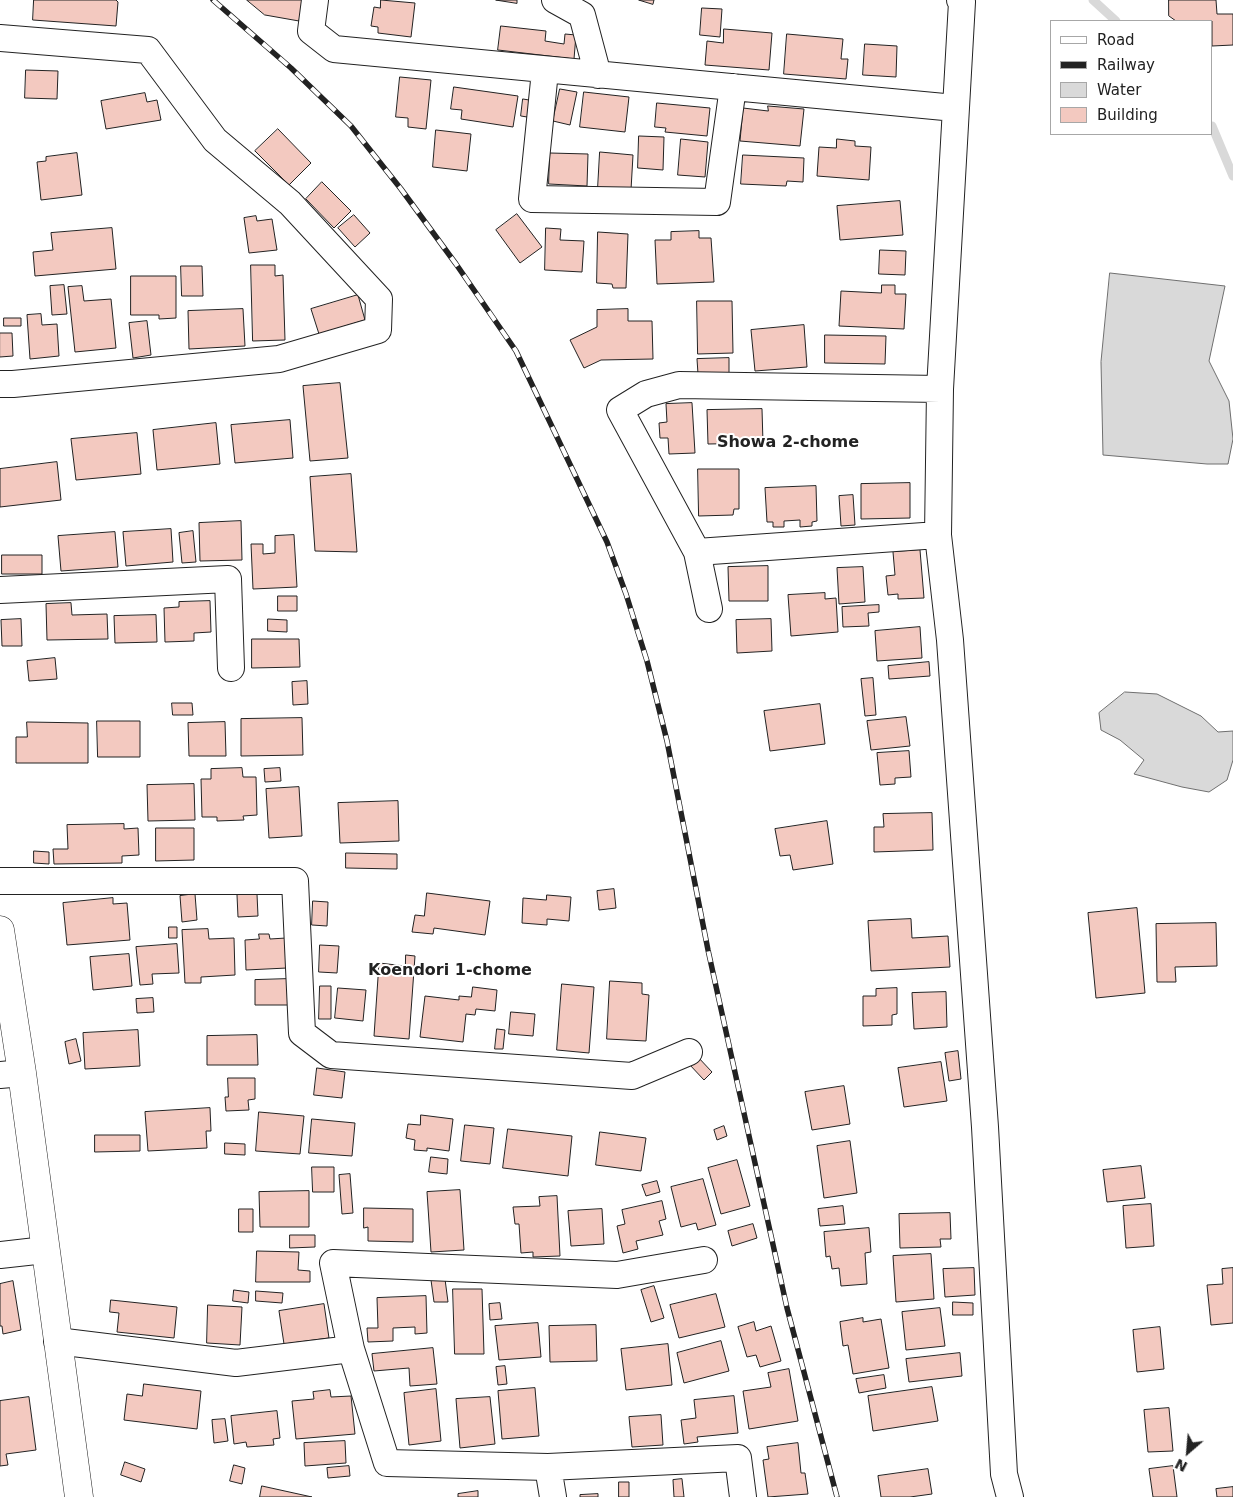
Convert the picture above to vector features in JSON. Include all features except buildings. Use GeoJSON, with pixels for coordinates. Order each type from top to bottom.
{"type":"FeatureCollection","features":[{"type":"Feature","properties":{"kind":"street"},"geometry":{"type":"LineString","coordinates":[[315,0],[311,32],[334,49],[545,71],[955,108]]}},
{"type":"Feature","properties":{"kind":"street"},"geometry":{"type":"LineString","coordinates":[[554,0],[582,14],[598,76]]}},
{"type":"Feature","properties":{"kind":"street"},"geometry":{"type":"LineString","coordinates":[[960,0],[962,2],[940,389],[938,535],[950,640],[985,1117],[1004,1474],[1010,1497]]}},
{"type":"Feature","properties":{"kind":"street"},"geometry":{"type":"LineString","coordinates":[[0,38],[148,50],[215,140],[290,202],[379,299],[378,330],[279,359],[0,384]]}},
{"type":"Feature","properties":{"kind":"street"},"geometry":{"type":"LineString","coordinates":[[545,71],[532,199],[716,202],[733,87]]}},
{"type":"Feature","properties":{"kind":"street"},"geometry":{"type":"LineString","coordinates":[[709,609],[697,552],[620,410],[646,394],[679,385],[940,389]]}},
{"type":"Feature","properties":{"kind":"street"},"geometry":{"type":"LineString","coordinates":[[697,552],[938,535]]}},
{"type":"Feature","properties":{"kind":"street"},"geometry":{"type":"LineString","coordinates":[[0,590],[228,580],[231,668]]}},
{"type":"Feature","properties":{"kind":"street"},"geometry":{"type":"LineString","coordinates":[[0,881],[295,881],[302,1033],[331,1055],[632,1076],[689,1052]]}},
{"type":"Feature","properties":{"kind":"street"},"geometry":{"type":"LineString","coordinates":[[0,930],[11,1074],[44,1250],[79,1497]]}},
{"type":"Feature","properties":{"kind":"street"},"geometry":{"type":"LineString","coordinates":[[0,1255],[44,1250]]}},
{"type":"Feature","properties":{"kind":"street"},"geometry":{"type":"LineString","coordinates":[[704,1260],[617,1275],[333,1263],[351,1349],[387,1463],[548,1467],[738,1458],[743,1497]]}},
{"type":"Feature","properties":{"kind":"street"},"geometry":{"type":"LineString","coordinates":[[57,1341],[236,1363],[351,1349]]}},
{"type":"Feature","properties":{"kind":"street"},"geometry":{"type":"LineString","coordinates":[[548,1467],[553,1497]]}},
{"type":"Feature","properties":{"kind":"water"},"geometry":{"type":"Polygon","coordinates":[[[1110,273],[1225,286],[1209,361],[1229,401],[1233,439],[1228,464],[1207,464],[1103,455],[1101,362],[1110,273]]]}},
{"type":"Feature","properties":{"kind":"water"},"geometry":{"type":"Polygon","coordinates":[[[1125,692],[1157,694],[1201,716],[1218,732],[1233,731],[1233,760],[1227,780],[1209,792],[1134,774],[1144,760],[1120,740],[1101,730],[1099,713],[1125,692]]]}},
{"type":"Feature","properties":{"kind":"waterway"},"geometry":{"type":"LineString","coordinates":[[1093,0],[1115,20]]}},
{"type":"Feature","properties":{"kind":"waterway"},"geometry":{"type":"LineString","coordinates":[[1213,128],[1233,176]]}},
{"type":"Feature","properties":{"kind":"railway"},"geometry":{"type":"LineString","coordinates":[[213,0],[291,68],[351,126],[401,189],[456,264],[516,351],[607,542],[647,661],[667,741],[708,950],[787,1308],[837,1497]]}},
{"type":"Feature","properties":{"kind":"district","name":"Showa 2-chome"},"geometry":{"type":"Point","coordinates":[788,443]}},
{"type":"Feature","properties":{"kind":"district","name":"Koendori 1-chome"},"geometry":{"type":"Point","coordinates":[450,971]}}]}
